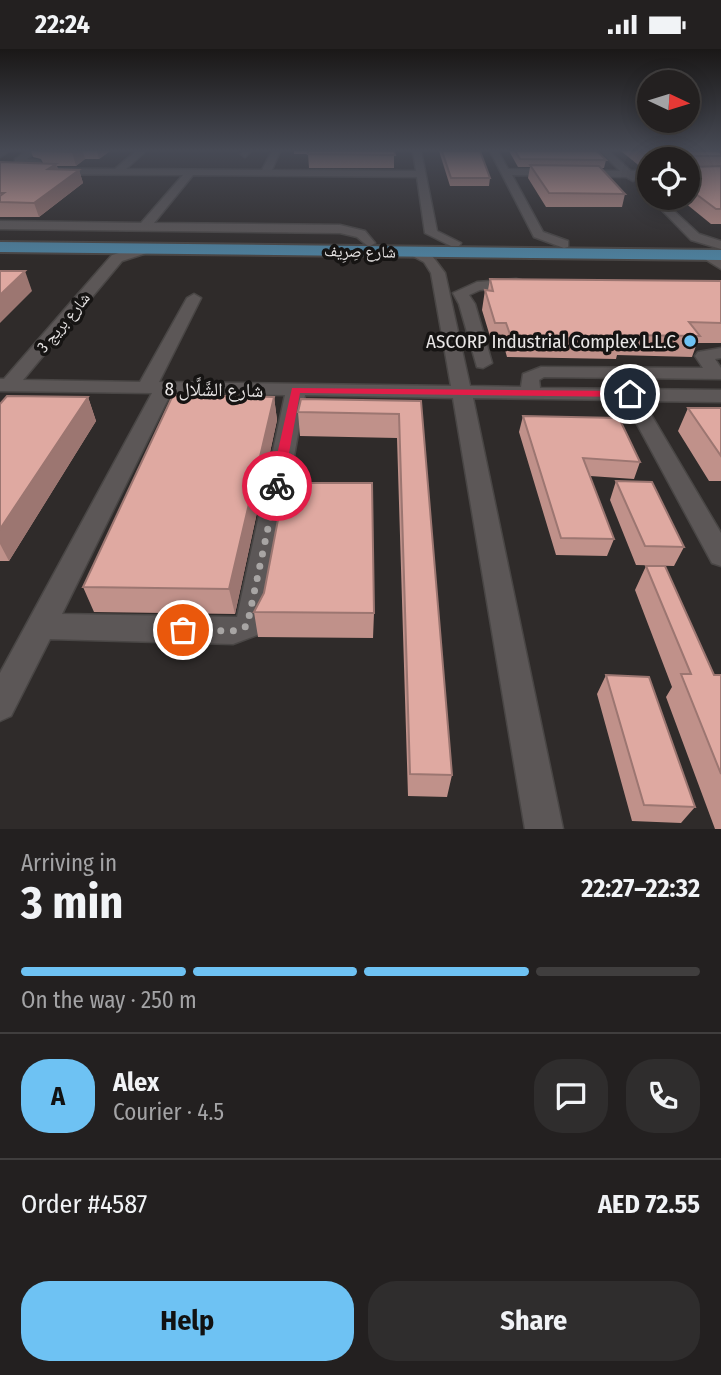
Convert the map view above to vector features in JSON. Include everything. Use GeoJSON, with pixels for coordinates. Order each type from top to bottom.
{"type":"FeatureCollection","features":[{"type":"Feature","properties":{"kind":"main road","name":"شارع صِرِيف"},"geometry":{"type":"LineString","coordinates":[[0,239],[421,243],[446,253],[718,253]]}},
{"type":"Feature","properties":{"kind":"main road","name":"شارع صِرِيف"},"geometry":{"type":"LineString","coordinates":[[446,253],[532,239],[564,244],[690,241],[718,253]]}},
{"type":"Feature","properties":{"kind":"main road","name":"شارع صِرِيف"},"geometry":{"type":"LineString","coordinates":[[0,247],[111,253],[145,249],[421,243]]}},
{"type":"Feature","properties":{"kind":"street"},"geometry":{"type":"LineString","coordinates":[[145,226],[178,187]]}},
{"type":"Feature","properties":{"kind":"street"},"geometry":{"type":"LineString","coordinates":[[421,187],[421,243],[446,253],[466,346],[462,392],[544,829]]}},
{"type":"Feature","properties":{"kind":"street"},"geometry":{"type":"LineString","coordinates":[[512,187],[532,239]]}},
{"type":"Feature","properties":{"kind":"street"},"geometry":{"type":"LineString","coordinates":[[664,210],[690,241]]}},
{"type":"Feature","properties":{"kind":"street"},"geometry":{"type":"LineString","coordinates":[[0,225],[340,229],[362,234],[369,243]]}},
{"type":"Feature","properties":{"kind":"street","name":"شارع بريج 3"},"geometry":{"type":"LineString","coordinates":[[4,385],[111,253]]}},
{"type":"Feature","properties":{"kind":"street"},"geometry":{"type":"LineString","coordinates":[[457,308],[464,290],[487,284],[529,282]]}},
{"type":"Feature","properties":{"kind":"street"},"geometry":{"type":"LineString","coordinates":[[0,705],[41,626],[155,388],[194,298]]}},
{"type":"Feature","properties":{"kind":"street"},"geometry":{"type":"LineString","coordinates":[[466,346],[483,363]]}},
{"type":"Feature","properties":{"kind":"street"},"geometry":{"type":"LineString","coordinates":[[719,374],[704,356],[721,353]]}},
{"type":"Feature","properties":{"kind":"street"},"geometry":{"type":"LineString","coordinates":[[531,393],[530,378],[541,372],[719,374]]}},
{"type":"Feature","properties":{"kind":"street","name":"شارع الشَّلَّال 8"},"geometry":{"type":"LineString","coordinates":[[4,385],[721,396]]}},
{"type":"Feature","properties":{"kind":"street"},"geometry":{"type":"LineString","coordinates":[[41,626],[233,631],[247,626],[251,618],[296,390]]}},
{"type":"Feature","properties":{"kind":"street"},"geometry":{"type":"LineString","coordinates":[[630,394],[721,556]]}},
{"type":"Feature","properties":{"kind":"building"},"geometry":{"type":"Polygon","coordinates":[[[0,187],[55,187],[34,203],[0,202],[0,196],[4,193],[0,193],[0,187]]]}},
{"type":"Feature","properties":{"kind":"building"},"geometry":{"type":"Polygon","coordinates":[[[545,187],[619,187],[625,194],[549,193],[545,187]]]}},
{"type":"Feature","properties":{"kind":"building"},"geometry":{"type":"Polygon","coordinates":[[[700,187],[721,187],[721,209],[716,209],[700,197],[700,187]]]}},
{"type":"Feature","properties":{"kind":"building"},"geometry":{"type":"Polygon","coordinates":[[[0,271],[25,271],[0,295],[0,271]]]}},
{"type":"Feature","properties":{"kind":"building"},"geometry":{"type":"Polygon","coordinates":[[[490,279],[721,281],[721,323],[689,322],[700,336],[620,335],[622,339],[511,337],[506,323],[495,323],[485,290],[493,291],[490,279]]]}},
{"type":"Feature","properties":{"kind":"building"},"geometry":{"type":"Polygon","coordinates":[[[173,395],[274,397],[229,589],[83,587],[173,395]]]}},
{"type":"Feature","properties":{"kind":"building"},"geometry":{"type":"Polygon","coordinates":[[[7,396],[88,397],[0,529],[0,404],[7,396]]]}},
{"type":"Feature","properties":{"kind":"building"},"geometry":{"type":"Polygon","coordinates":[[[301,399],[421,401],[452,775],[410,774],[399,414],[298,412],[301,399]]]}},
{"type":"Feature","properties":{"kind":"building"},"geometry":{"type":"Polygon","coordinates":[[[688,408],[721,408],[721,456],[688,408]]]}},
{"type":"Feature","properties":{"kind":"building"},"geometry":{"type":"Polygon","coordinates":[[[523,416],[619,418],[640,462],[583,458],[614,539],[561,538],[523,416]]]}},
{"type":"Feature","properties":{"kind":"building"},"geometry":{"type":"Polygon","coordinates":[[[616,481],[652,482],[684,547],[645,546],[616,481]]]}},
{"type":"Feature","properties":{"kind":"building"},"geometry":{"type":"Polygon","coordinates":[[[285,483],[372,483],[374,613],[254,612],[264,593],[285,483]]]}},
{"type":"Feature","properties":{"kind":"building"},"geometry":{"type":"Polygon","coordinates":[[[646,566],[665,566],[714,675],[721,675],[721,774],[681,674],[691,674],[646,566]]]}},
{"type":"Feature","properties":{"kind":"building"},"geometry":{"type":"Polygon","coordinates":[[[606,675],[649,677],[695,807],[644,805],[606,675]]]}},
{"type":"Feature","properties":{"kind":"way so far"},"geometry":{"type":"LineString","coordinates":[[183,630],[238,631],[247,626],[251,618],[277,486]]}},
{"type":"Feature","properties":{"kind":"place","name":"ASCORP Industrial Complex L.L.C"},"geometry":{"type":"Point","coordinates":[690,341]}},
{"type":"Feature","properties":{"kind":"route"},"geometry":{"type":"LineString","coordinates":[[277,486],[296,390],[630,394]]}}]}
